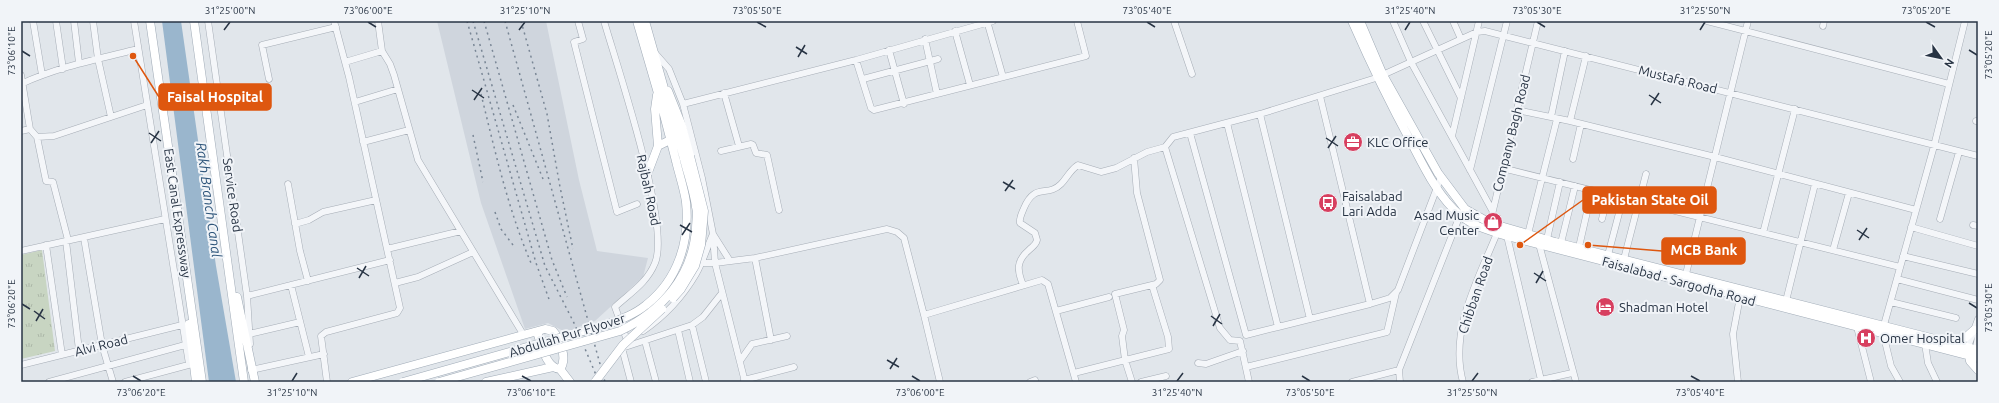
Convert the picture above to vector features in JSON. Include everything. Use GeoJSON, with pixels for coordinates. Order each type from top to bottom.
{"type":"FeatureCollection","features":[{"type":"Feature","properties":{"kind":"main road","name":"East Canal Expressway"},"geometry":{"type":"LineString","coordinates":[[150,21],[202,382]]}},
{"type":"Feature","properties":{"kind":"main road"},"geometry":{"type":"LineString","coordinates":[[194,21],[212,160],[244,382]]}},
{"type":"Feature","properties":{"kind":"main road"},"geometry":{"type":"LineString","coordinates":[[637,21],[670,140],[683,159]]}},
{"type":"Feature","properties":{"kind":"main road"},"geometry":{"type":"LineString","coordinates":[[595,382],[623,345],[653,319],[681,289],[694,266],[701,245],[704,211],[683,159],[645,21]]}},
{"type":"Feature","properties":{"kind":"main road","name":"Faisalabad - Sargodha Road"},"geometry":{"type":"LineString","coordinates":[[1352,21],[1421,161],[1437,187],[1460,215],[1479,227],[1507,236],[1740,297],[1857,326],[1883,329],[1954,343],[1974,352]]}},
{"type":"Feature","properties":{"kind":"main road","name":"Faisalabad - Sargodha Road"},"geometry":{"type":"LineString","coordinates":[[1360,21],[1380,76],[1441,177],[1465,209],[1490,223],[1579,248],[1686,274],[1786,301],[1883,329],[1925,344],[1974,352]]}},
{"type":"Feature","properties":{"kind":"main road"},"geometry":{"type":"LineString","coordinates":[[647,175],[658,146],[655,109],[657,90]]}},
{"type":"Feature","properties":{"kind":"main road"},"geometry":{"type":"LineString","coordinates":[[658,146],[670,140]]}},
{"type":"Feature","properties":{"kind":"main road","name":"Abdullah Pur Flyover"},"geometry":{"type":"LineString","coordinates":[[403,382],[605,326],[627,317],[646,305],[665,286],[675,270],[683,251],[687,226],[683,159]]}},
{"type":"Feature","properties":{"kind":"main road","name":"Abdullah Pur Flyover"},"geometry":{"type":"LineString","coordinates":[[439,382],[620,331],[638,322],[657,308],[674,290],[681,279],[693,249],[697,208],[683,159]]}},
{"type":"Feature","properties":{"kind":"main road"},"geometry":{"type":"LineString","coordinates":[[212,160],[251,370],[255,382]]}},
{"type":"Feature","properties":{"kind":"main road"},"geometry":{"type":"LineString","coordinates":[[172,174],[184,328],[196,382]]}},
{"type":"Feature","properties":{"kind":"main road"},"geometry":{"type":"LineString","coordinates":[[352,382],[523,334],[550,329],[556,335],[564,357],[564,361],[557,368],[486,382]]}},
{"type":"Feature","properties":{"kind":"main road"},"geometry":{"type":"LineString","coordinates":[[539,331],[538,335],[548,362],[557,368],[570,382]]}},
{"type":"Feature","properties":{"kind":"main road"},"geometry":{"type":"LineString","coordinates":[[1954,343],[1977,332]]}},
{"type":"Feature","properties":{"kind":"main road"},"geometry":{"type":"LineString","coordinates":[[1974,352],[1978,370]]}},
{"type":"Feature","properties":{"kind":"street"},"geometry":{"type":"LineString","coordinates":[[33,21],[42,75]]}},
{"type":"Feature","properties":{"kind":"street"},"geometry":{"type":"LineString","coordinates":[[56,21],[63,69]]}},
{"type":"Feature","properties":{"kind":"street"},"geometry":{"type":"LineString","coordinates":[[74,21],[79,63]]}},
{"type":"Feature","properties":{"kind":"street"},"geometry":{"type":"LineString","coordinates":[[93,21],[98,59],[111,117]]}},
{"type":"Feature","properties":{"kind":"street"},"geometry":{"type":"LineString","coordinates":[[125,382],[191,364],[185,345],[184,328],[165,219],[134,21]]}},
{"type":"Feature","properties":{"kind":"street","name":"Service Road"},"geometry":{"type":"LineString","coordinates":[[208,21],[247,296],[251,370]]}},
{"type":"Feature","properties":{"kind":"street"},"geometry":{"type":"LineString","coordinates":[[378,21],[382,51],[390,64],[418,160],[523,334]]}},
{"type":"Feature","properties":{"kind":"street"},"geometry":{"type":"LineString","coordinates":[[578,21],[583,39],[574,42],[617,212],[637,204]]}},
{"type":"Feature","properties":{"kind":"street","name":"Rajbah Road"},"geometry":{"type":"LineString","coordinates":[[604,21],[651,186],[659,251],[655,263],[638,289],[615,308],[629,344]]}},
{"type":"Feature","properties":{"kind":"street"},"geometry":{"type":"LineString","coordinates":[[856,60],[872,110],[904,104],[970,85],[1086,56],[1077,21]]}},
{"type":"Feature","properties":{"kind":"street"},"geometry":{"type":"LineString","coordinates":[[1174,21],[1192,74]]}},
{"type":"Feature","properties":{"kind":"street"},"geometry":{"type":"LineString","coordinates":[[1393,21],[1411,62],[1492,210]]}},
{"type":"Feature","properties":{"kind":"street"},"geometry":{"type":"LineString","coordinates":[[1423,21],[1436,51],[1461,98]]}},
{"type":"Feature","properties":{"kind":"street"},"geometry":{"type":"LineString","coordinates":[[1453,21],[1461,39]]}},
{"type":"Feature","properties":{"kind":"street"},"geometry":{"type":"LineString","coordinates":[[1452,136],[1479,21]]}},
{"type":"Feature","properties":{"kind":"street"},"geometry":{"type":"LineString","coordinates":[[1470,170],[1507,21]]}},
{"type":"Feature","properties":{"kind":"street","name":"Company Bagh Road"},"geometry":{"type":"LineString","coordinates":[[1490,223],[1538,21]]}},
{"type":"Feature","properties":{"kind":"street"},"geometry":{"type":"LineString","coordinates":[[1707,21],[1949,84]]}},
{"type":"Feature","properties":{"kind":"street"},"geometry":{"type":"LineString","coordinates":[[1686,274],[1748,21]]}},
{"type":"Feature","properties":{"kind":"street"},"geometry":{"type":"LineString","coordinates":[[1900,382],[1891,366],[1883,329],[1934,146],[1965,21]]}},
{"type":"Feature","properties":{"kind":"street"},"geometry":{"type":"LineString","coordinates":[[683,104],[856,60],[925,39],[989,22],[1003,77]]}},
{"type":"Feature","properties":{"kind":"street"},"geometry":{"type":"LineString","coordinates":[[269,79],[262,45],[335,24],[345,62],[400,308],[397,313],[323,334],[320,339],[324,354],[327,382]]}},
{"type":"Feature","properties":{"kind":"street"},"geometry":{"type":"LineString","coordinates":[[955,31],[970,85]]}},
{"type":"Feature","properties":{"kind":"street","name":"Mustafa Road"},"geometry":{"type":"LineString","coordinates":[[1165,147],[1173,137],[1260,114],[1380,76],[1476,32],[1485,31],[1978,156]]}},
{"type":"Feature","properties":{"kind":"street"},"geometry":{"type":"LineString","coordinates":[[925,39],[938,94]]}},
{"type":"Feature","properties":{"kind":"street"},"geometry":{"type":"LineString","coordinates":[[22,84],[42,75],[79,63],[138,49]]}},
{"type":"Feature","properties":{"kind":"street"},"geometry":{"type":"LineString","coordinates":[[889,50],[904,104]]}},
{"type":"Feature","properties":{"kind":"street"},"geometry":{"type":"LineString","coordinates":[[345,62],[382,51]]}},
{"type":"Feature","properties":{"kind":"street"},"geometry":{"type":"LineString","coordinates":[[1528,234],[1542,178],[1565,51]]}},
{"type":"Feature","properties":{"kind":"street"},"geometry":{"type":"LineString","coordinates":[[654,52],[669,69],[683,104],[702,178],[713,234],[715,263],[745,381],[794,367]]}},
{"type":"Feature","properties":{"kind":"street"},"geometry":{"type":"LineString","coordinates":[[1570,121],[1586,56]]}},
{"type":"Feature","properties":{"kind":"street"},"geometry":{"type":"LineString","coordinates":[[863,79],[938,59]]}},
{"type":"Feature","properties":{"kind":"street"},"geometry":{"type":"LineString","coordinates":[[21,75],[24,109],[30,129],[37,137],[46,181],[53,182],[67,240],[79,350]]}},
{"type":"Feature","properties":{"kind":"street"},"geometry":{"type":"LineString","coordinates":[[354,102],[398,89]]}},
{"type":"Feature","properties":{"kind":"street"},"geometry":{"type":"LineString","coordinates":[[724,93],[739,146]]}},
{"type":"Feature","properties":{"kind":"street"},"geometry":{"type":"LineString","coordinates":[[1320,96],[1370,304]]}},
{"type":"Feature","properties":{"kind":"street"},"geometry":{"type":"LineString","coordinates":[[37,137],[54,136],[147,105]]}},
{"type":"Feature","properties":{"kind":"street"},"geometry":{"type":"LineString","coordinates":[[1763,233],[1795,109]]}},
{"type":"Feature","properties":{"kind":"street"},"geometry":{"type":"LineString","coordinates":[[1517,110],[1570,121],[1715,157],[1916,210]]}},
{"type":"Feature","properties":{"kind":"street"},"geometry":{"type":"LineString","coordinates":[[1260,114],[1310,319]]}},
{"type":"Feature","properties":{"kind":"street"},"geometry":{"type":"LineString","coordinates":[[1227,123],[1278,327]]}},
{"type":"Feature","properties":{"kind":"street"},"geometry":{"type":"LineString","coordinates":[[1573,159],[1581,124]]}},
{"type":"Feature","properties":{"kind":"street"},"geometry":{"type":"LineString","coordinates":[[21,131],[30,129]]}},
{"type":"Feature","properties":{"kind":"street"},"geometry":{"type":"LineString","coordinates":[[363,142],[409,130]]}},
{"type":"Feature","properties":{"kind":"street"},"geometry":{"type":"LineString","coordinates":[[1190,133],[1246,335]]}},
{"type":"Feature","properties":{"kind":"street"},"geometry":{"type":"LineString","coordinates":[[721,151],[752,144],[756,153],[768,156],[780,210]]}},
{"type":"Feature","properties":{"kind":"street"},"geometry":{"type":"LineString","coordinates":[[1023,285],[1018,269],[1019,261],[1022,255],[1035,245],[1037,240],[1035,233],[1022,225],[1020,220],[1031,195],[1056,188],[1078,165],[1101,172],[1116,168],[1147,152],[1165,147],[1220,328],[1230,340],[1240,341]]}},
{"type":"Feature","properties":{"kind":"street"},"geometry":{"type":"LineString","coordinates":[[1940,219],[1959,152]]}},
{"type":"Feature","properties":{"kind":"street"},"geometry":{"type":"LineString","coordinates":[[1132,382],[1125,360],[1122,336],[1124,330],[1115,294],[1152,285],[1160,280],[1137,193],[1134,158]]}},
{"type":"Feature","properties":{"kind":"street"},"geometry":{"type":"LineString","coordinates":[[1502,168],[1900,267]]}},
{"type":"Feature","properties":{"kind":"street"},"geometry":{"type":"LineString","coordinates":[[1624,259],[1646,174]]}},
{"type":"Feature","properties":{"kind":"street"},"geometry":{"type":"LineString","coordinates":[[1246,367],[1387,332],[1396,293],[1441,177]]}},
{"type":"Feature","properties":{"kind":"street"},"geometry":{"type":"LineString","coordinates":[[1546,239],[1560,182]]}},
{"type":"Feature","properties":{"kind":"street"},"geometry":{"type":"LineString","coordinates":[[288,184],[295,224],[308,281]]}},
{"type":"Feature","properties":{"kind":"street"},"geometry":{"type":"LineString","coordinates":[[1786,301],[1815,184]]}},
{"type":"Feature","properties":{"kind":"street"},"geometry":{"type":"LineString","coordinates":[[1561,243],[1575,186]]}},
{"type":"Feature","properties":{"kind":"street"},"geometry":{"type":"LineString","coordinates":[[1579,248],[1592,190]]}},
{"type":"Feature","properties":{"kind":"street"},"geometry":{"type":"LineString","coordinates":[[1833,250],[1849,193]]}},
{"type":"Feature","properties":{"kind":"street"},"geometry":{"type":"LineString","coordinates":[[1602,219],[1608,194]]}},
{"type":"Feature","properties":{"kind":"street"},"geometry":{"type":"LineString","coordinates":[[1608,255],[1623,198]]}},
{"type":"Feature","properties":{"kind":"street"},"geometry":{"type":"LineString","coordinates":[[295,224],[309,220],[323,212],[376,200]]}},
{"type":"Feature","properties":{"kind":"street"},"geometry":{"type":"LineString","coordinates":[[1400,382],[1399,370],[1460,215]]}},
{"type":"Feature","properties":{"kind":"street"},"geometry":{"type":"LineString","coordinates":[[21,250],[67,240],[84,238],[165,219]]}},
{"type":"Feature","properties":{"kind":"street"},"geometry":{"type":"LineString","coordinates":[[1911,227],[1978,246]]}},
{"type":"Feature","properties":{"kind":"street"},"geometry":{"type":"LineString","coordinates":[[701,263],[715,263],[755,258],[886,229],[897,232],[904,238],[940,382]]}},
{"type":"Feature","properties":{"kind":"street"},"geometry":{"type":"LineString","coordinates":[[387,248],[461,231]]}},
{"type":"Feature","properties":{"kind":"street","name":"Chibban Road"},"geometry":{"type":"LineString","coordinates":[[1463,382],[1460,372],[1459,342],[1462,324],[1497,233]]}},
{"type":"Feature","properties":{"kind":"street"},"geometry":{"type":"LineString","coordinates":[[713,234],[730,261]]}},
{"type":"Feature","properties":{"kind":"street"},"geometry":{"type":"LineString","coordinates":[[626,338],[642,331],[671,309],[689,285],[701,263],[713,234]]}},
{"type":"Feature","properties":{"kind":"street"},"geometry":{"type":"LineString","coordinates":[[1507,236],[1545,380]]}},
{"type":"Feature","properties":{"kind":"street"},"geometry":{"type":"LineString","coordinates":[[84,238],[102,345],[113,382]]}},
{"type":"Feature","properties":{"kind":"street"},"geometry":{"type":"LineString","coordinates":[[1539,244],[1572,372],[1576,382]]}},
{"type":"Feature","properties":{"kind":"street"},"geometry":{"type":"LineString","coordinates":[[46,245],[62,355]]}},
{"type":"Feature","properties":{"kind":"street"},"geometry":{"type":"LineString","coordinates":[[395,283],[418,277],[473,252]]}},
{"type":"Feature","properties":{"kind":"street"},"geometry":{"type":"LineString","coordinates":[[1903,256],[1978,274]]}},
{"type":"Feature","properties":{"kind":"street"},"geometry":{"type":"LineString","coordinates":[[755,258],[772,340]]}},
{"type":"Feature","properties":{"kind":"street"},"geometry":{"type":"LineString","coordinates":[[247,296],[390,260]]}},
{"type":"Feature","properties":{"kind":"street"},"geometry":{"type":"LineString","coordinates":[[1897,279],[1978,300]]}},
{"type":"Feature","properties":{"kind":"street"},"geometry":{"type":"LineString","coordinates":[[924,315],[1023,285],[1046,280],[1076,382]]}},
{"type":"Feature","properties":{"kind":"street"},"geometry":{"type":"LineString","coordinates":[[291,285],[309,357]]}},
{"type":"Feature","properties":{"kind":"street"},"geometry":{"type":"LineString","coordinates":[[1074,373],[1169,349],[1168,337],[1152,285]]}},
{"type":"Feature","properties":{"kind":"street"},"geometry":{"type":"LineString","coordinates":[[631,382],[622,348],[629,344],[692,325],[703,317],[722,293]]}},
{"type":"Feature","properties":{"kind":"street"},"geometry":{"type":"LineString","coordinates":[[1240,341],[1246,335],[1370,304],[1390,298],[1396,293]]}},
{"type":"Feature","properties":{"kind":"street"},"geometry":{"type":"LineString","coordinates":[[1056,311],[1109,296]]}},
{"type":"Feature","properties":{"kind":"street"},"geometry":{"type":"LineString","coordinates":[[1738,382],[1733,334],[1740,297]]}},
{"type":"Feature","properties":{"kind":"street"},"geometry":{"type":"LineString","coordinates":[[1891,302],[1956,318]]}},
{"type":"Feature","properties":{"kind":"street"},"geometry":{"type":"LineString","coordinates":[[1974,352],[1978,320]]}},
{"type":"Feature","properties":{"kind":"street"},"geometry":{"type":"LineString","coordinates":[[249,334],[300,322]]}},
{"type":"Feature","properties":{"kind":"street"},"geometry":{"type":"LineString","coordinates":[[692,325],[706,382]]}},
{"type":"Feature","properties":{"kind":"street"},"geometry":{"type":"LineString","coordinates":[[1857,326],[1871,382]]}},
{"type":"Feature","properties":{"kind":"street","name":"Alvi Road"},"geometry":{"type":"LineString","coordinates":[[21,364],[184,328]]}},
{"type":"Feature","properties":{"kind":"street"},"geometry":{"type":"LineString","coordinates":[[678,330],[690,382]]}},
{"type":"Feature","properties":{"kind":"street"},"geometry":{"type":"LineString","coordinates":[[740,361],[752,344],[787,336]]}},
{"type":"Feature","properties":{"kind":"street"},"geometry":{"type":"LineString","coordinates":[[645,340],[656,382]]}},
{"type":"Feature","properties":{"kind":"street"},"geometry":{"type":"LineString","coordinates":[[1240,341],[1249,382]]}},
{"type":"Feature","properties":{"kind":"street"},"geometry":{"type":"LineString","coordinates":[[1925,344],[1928,363],[1937,382]]}},
{"type":"Feature","properties":{"kind":"street"},"geometry":{"type":"LineString","coordinates":[[49,382],[185,345]]}},
{"type":"Feature","properties":{"kind":"street"},"geometry":{"type":"LineString","coordinates":[[1198,363],[1206,364],[1242,351]]}},
{"type":"Feature","properties":{"kind":"street"},"geometry":{"type":"LineString","coordinates":[[251,370],[324,354]]}},
{"type":"Feature","properties":{"kind":"street"},"geometry":{"type":"LineString","coordinates":[[1352,382],[1399,370]]}},
{"type":"Feature","properties":{"kind":"street"},"geometry":{"type":"LineString","coordinates":[[1532,382],[1545,380],[1572,372]]}},
{"type":"Feature","properties":{"kind":"street"},"geometry":{"type":"LineString","coordinates":[[1141,382],[1166,376]]}},
{"type":"Feature","properties":{"kind":"shaded area"},"geometry":{"type":"Polygon","coordinates":[[[437,21],[546,21],[579,180],[597,251],[648,258],[643,277],[595,321],[565,332],[548,323],[525,329],[481,203],[437,21]]]}},
{"type":"Feature","properties":{"kind":"green space"},"geometry":{"type":"Polygon","coordinates":[[[42,250],[55,351],[21,359],[21,255],[42,250]]]}},
{"type":"Feature","properties":{"kind":"water"},"geometry":{"type":"Polygon","coordinates":[[[162,21],[181,21],[216,266],[236,382],[209,382],[162,21]]]}},
{"type":"Feature","properties":{"kind":"railway"},"geometry":{"type":"LineString","coordinates":[[467,21],[536,263],[550,302]]}},
{"type":"Feature","properties":{"kind":"railway"},"geometry":{"type":"LineString","coordinates":[[473,21],[545,266],[575,325],[599,382]]}},
{"type":"Feature","properties":{"kind":"railway"},"geometry":{"type":"LineString","coordinates":[[484,21],[552,260],[567,297]]}},
{"type":"Feature","properties":{"kind":"railway"},"geometry":{"type":"LineString","coordinates":[[505,21],[605,382]]}},
{"type":"Feature","properties":{"kind":"railway"},"geometry":{"type":"LineString","coordinates":[[521,21],[547,114],[573,249]]}},
{"type":"Feature","properties":{"kind":"railway"},"geometry":{"type":"LineString","coordinates":[[481,94],[515,222],[531,263]]}},
{"type":"Feature","properties":{"kind":"railway"},"geometry":{"type":"LineString","coordinates":[[513,105],[543,179]]}},
{"type":"Feature","properties":{"kind":"railway"},"geometry":{"type":"LineString","coordinates":[[473,135],[483,182]]}},
{"type":"Feature","properties":{"kind":"railway"},"geometry":{"type":"LineString","coordinates":[[495,212],[501,229],[513,245]]}},
{"type":"Feature","properties":{"kind":"place","name":"Faisal Hospital"},"geometry":{"type":"Point","coordinates":[133,56]}},
{"type":"Feature","properties":{"kind":"place","name":"KLC Office"},"geometry":{"type":"Point","coordinates":[1353,142]}},
{"type":"Feature","properties":{"kind":"place","name":"Faisalabad Lari Adda"},"geometry":{"type":"Point","coordinates":[1328,203]}},
{"type":"Feature","properties":{"kind":"place","name":"Asad Music Center"},"geometry":{"type":"Point","coordinates":[1493,222]}},
{"type":"Feature","properties":{"kind":"place","name":"Pakistan State Oil"},"geometry":{"type":"Point","coordinates":[1520,245]}},
{"type":"Feature","properties":{"kind":"place","name":"MCB Bank"},"geometry":{"type":"Point","coordinates":[1588,245]}},
{"type":"Feature","properties":{"kind":"place","name":"Shadman Hotel"},"geometry":{"type":"Point","coordinates":[1605,307]}},
{"type":"Feature","properties":{"kind":"place","name":"Omer Hospital"},"geometry":{"type":"Point","coordinates":[1866,338]}},
{"type":"Feature","properties":{"kind":"water label","name":"Rakh Branch Canal"},"geometry":{"type":"Point","coordinates":[209,200]}}]}
